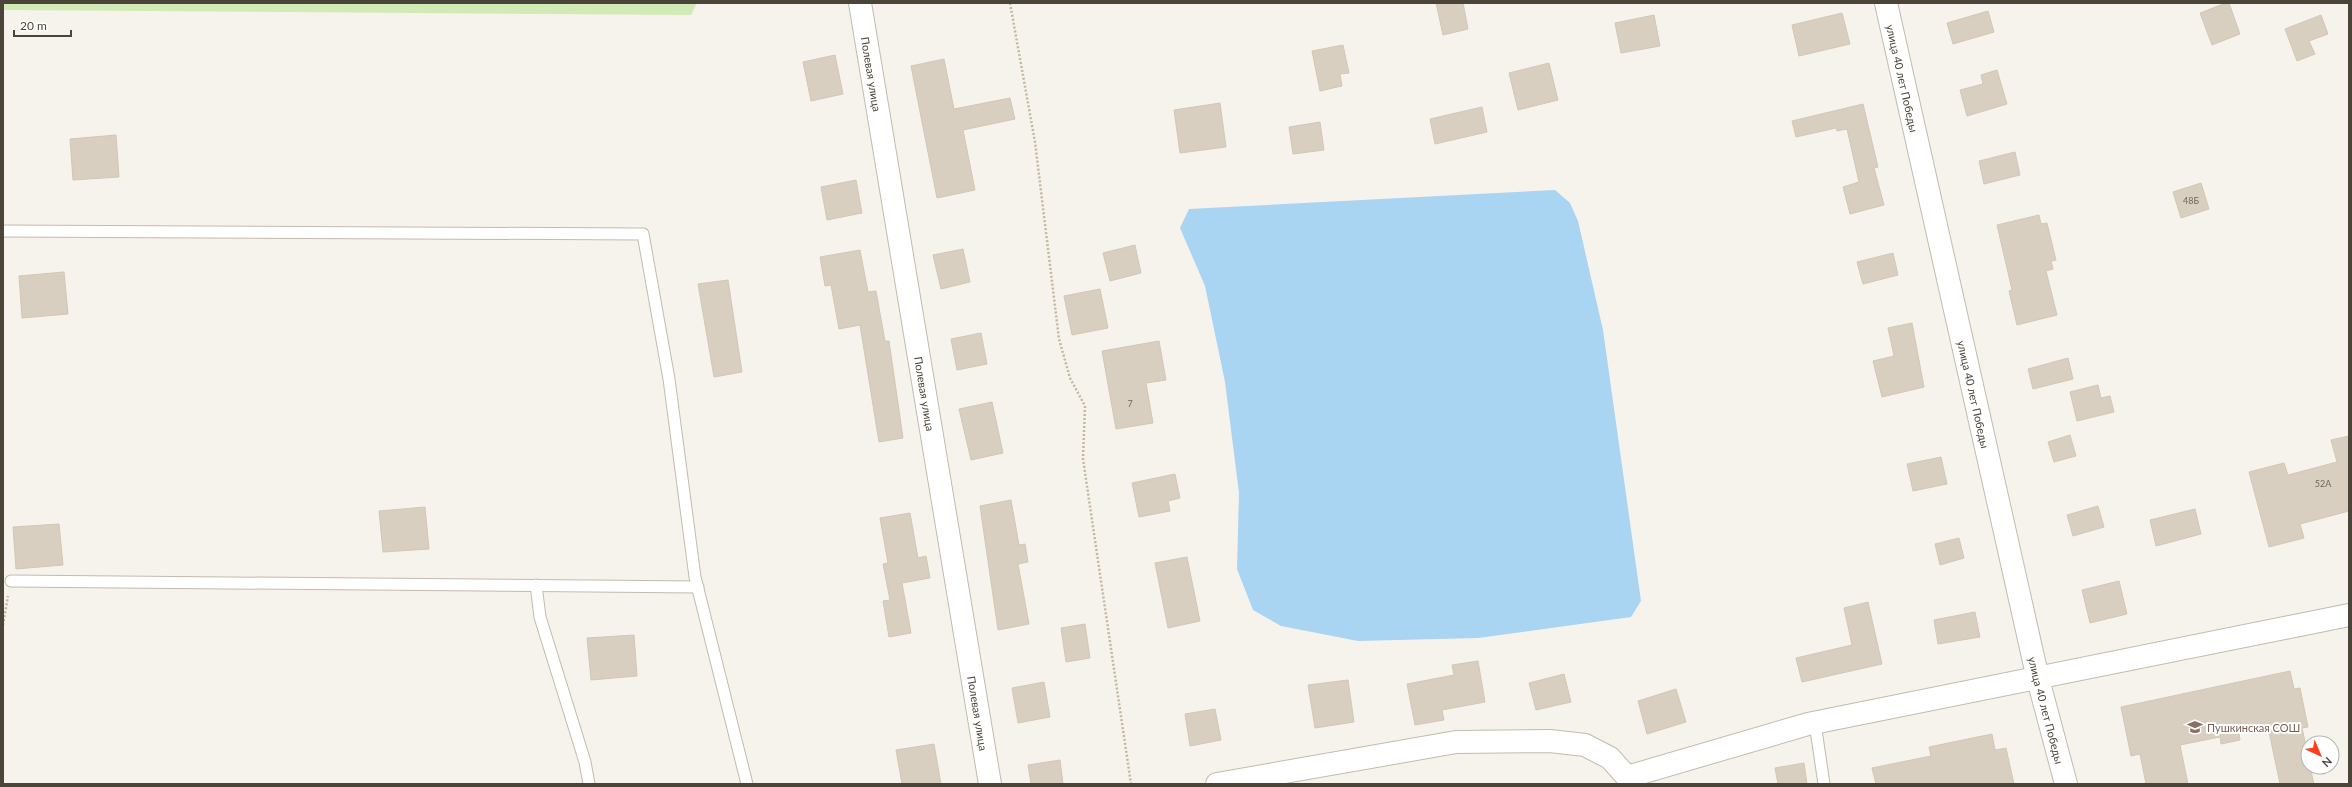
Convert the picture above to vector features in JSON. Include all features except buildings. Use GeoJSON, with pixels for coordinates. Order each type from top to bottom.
{"type":"FeatureCollection","features":[{"type":"Feature","properties":{"kind":"street","name":"Полевая улица"},"geometry":{"type":"LineString","coordinates":[[860,3],[990,784]]}},
{"type":"Feature","properties":{"kind":"street","name":"улица 40 лет Победы"},"geometry":{"type":"LineString","coordinates":[[1886,3],[2038,678],[2066,784]]}},
{"type":"Feature","properties":{"kind":"street"},"geometry":{"type":"LineString","coordinates":[[1217,784],[1456,742],[1550,741],[1585,746],[1610,758],[1628,780],[1815,723],[2349,615]]}},
{"type":"Feature","properties":{"kind":"lane"},"geometry":{"type":"LineString","coordinates":[[3,231],[643,234],[669,379],[698,587],[748,784]]}},
{"type":"Feature","properties":{"kind":"lane"},"geometry":{"type":"LineString","coordinates":[[11,581],[698,587]]}},
{"type":"Feature","properties":{"kind":"lane"},"geometry":{"type":"LineString","coordinates":[[536,586],[540,617],[586,762],[589,784]]}},
{"type":"Feature","properties":{"kind":"lane"},"geometry":{"type":"LineString","coordinates":[[1815,723],[1824,784]]}},
{"type":"Feature","properties":{"kind":"path"},"geometry":{"type":"LineString","coordinates":[[1010,3],[1035,142],[1060,340],[1070,378],[1085,406],[1083,459],[1131,784]]}},
{"type":"Feature","properties":{"kind":"path"},"geometry":{"type":"LineString","coordinates":[[3,625],[11,581]]}},
{"type":"Feature","properties":{"kind":"green space"},"geometry":{"type":"Polygon","coordinates":[[[3,3],[697,3],[691,15],[3,10],[3,3]]]}},
{"type":"Feature","properties":{"kind":"water"},"geometry":{"type":"Polygon","coordinates":[[[1555,190],[1570,203],[1578,221],[1603,330],[1641,601],[1631,617],[1478,638],[1358,641],[1281,626],[1253,610],[1237,569],[1239,493],[1225,382],[1205,286],[1180,228],[1189,209],[1555,190]]]}},
{"type":"Feature","properties":{"kind":"place","name":"Пушкинская СОШ"},"geometry":{"type":"Point","coordinates":[2195,727]}}]}
